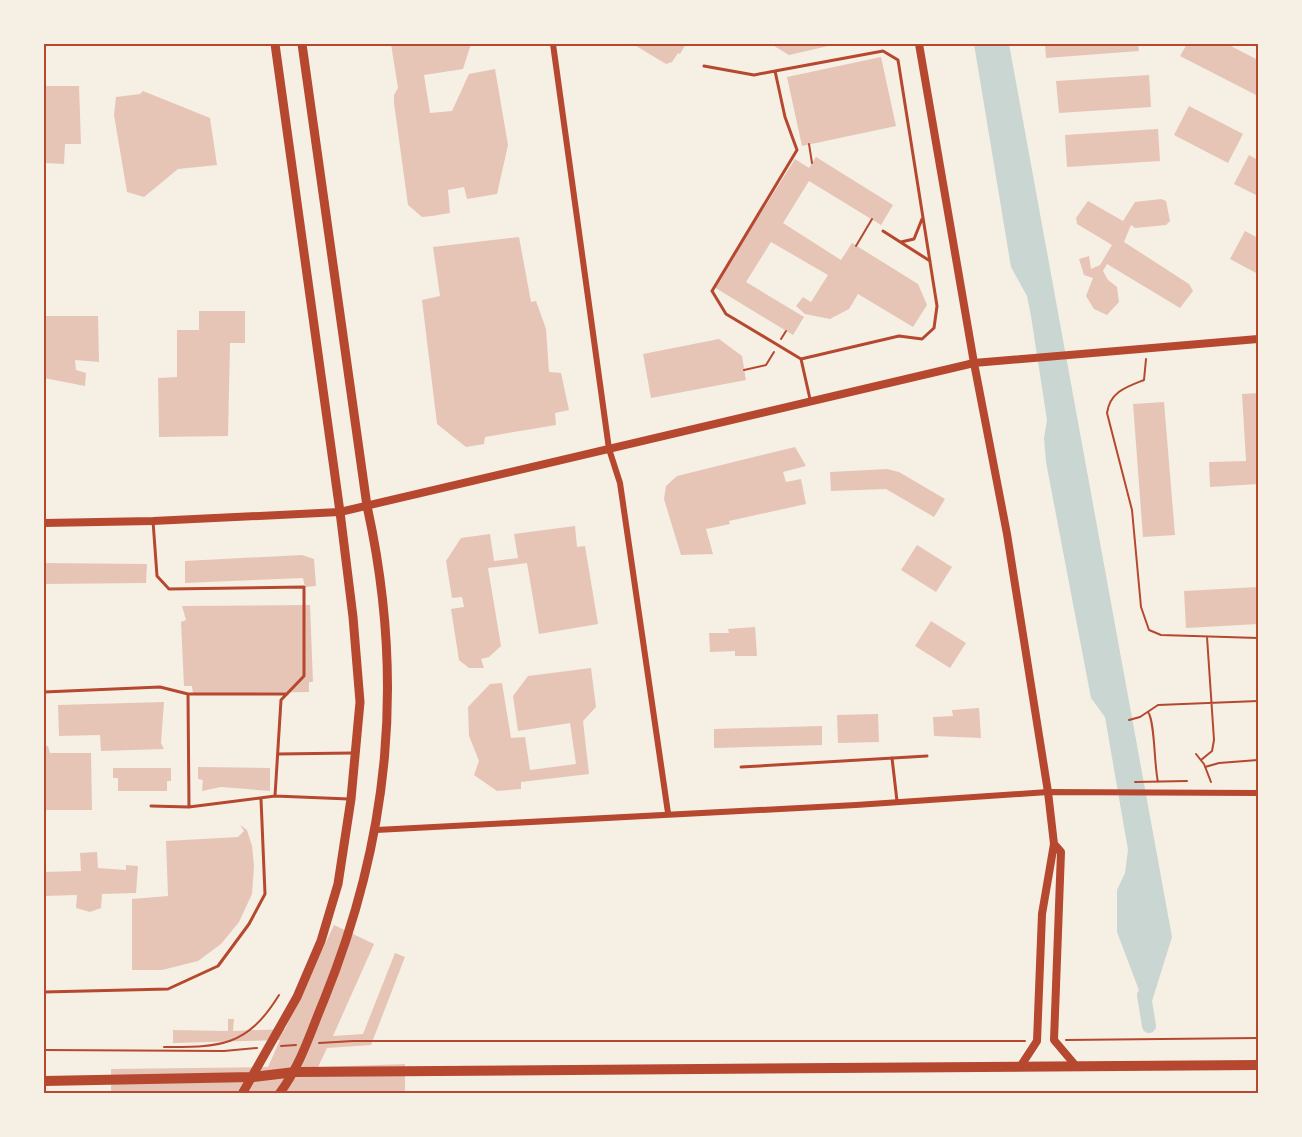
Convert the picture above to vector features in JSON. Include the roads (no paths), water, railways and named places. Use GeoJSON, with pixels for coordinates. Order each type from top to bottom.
{"type":"FeatureCollection","features":[{"type":"Feature","properties":{"kind":"main road"},"geometry":{"type":"LineString","coordinates":[[243,1094],[297,997],[321,941],[338,884],[351,799],[360,702],[353,617],[340,512],[275,44]]}},
{"type":"Feature","properties":{"kind":"main road"},"geometry":{"type":"LineString","coordinates":[[279,1094],[295,1072],[342,955],[376,830],[388,734],[388,667],[378,558],[367,506],[302,44]]}},
{"type":"Feature","properties":{"kind":"main road"},"geometry":{"type":"LineString","coordinates":[[44,1081],[253,1077],[295,1072],[1258,1065]]}},
{"type":"Feature","properties":{"kind":"street"},"geometry":{"type":"LineString","coordinates":[[553,44],[609,448],[620,483],[668,813]]}},
{"type":"Feature","properties":{"kind":"street"},"geometry":{"type":"LineString","coordinates":[[919,44],[974,363],[1007,534],[1048,792],[1054,844],[1042,914],[1038,1041],[1020,1067]]}},
{"type":"Feature","properties":{"kind":"street"},"geometry":{"type":"LineString","coordinates":[[44,522],[153,521],[340,512],[974,363],[1258,339]]}},
{"type":"Feature","properties":{"kind":"street"},"geometry":{"type":"LineString","coordinates":[[376,830],[1048,792],[1258,794]]}},
{"type":"Feature","properties":{"kind":"street"},"geometry":{"type":"LineString","coordinates":[[1054,844],[1061,852],[1054,1040],[1076,1066]]}},
{"type":"Feature","properties":{"kind":"lane"},"geometry":{"type":"LineString","coordinates":[[704,66],[754,75],[775,71],[883,51],[898,60],[937,306],[934,328],[922,339],[899,336],[801,359],[726,314],[712,291],[797,150],[785,117],[775,71]]}},
{"type":"Feature","properties":{"kind":"lane"},"geometry":{"type":"LineString","coordinates":[[900,242],[914,239],[923,217]]}},
{"type":"Feature","properties":{"kind":"lane"},"geometry":{"type":"LineString","coordinates":[[883,231],[930,261]]}},
{"type":"Feature","properties":{"kind":"lane"},"geometry":{"type":"LineString","coordinates":[[801,359],[810,401]]}},
{"type":"Feature","properties":{"kind":"lane"},"geometry":{"type":"LineString","coordinates":[[153,521],[158,576],[169,589],[304,587],[304,676],[281,700],[276,796]]}},
{"type":"Feature","properties":{"kind":"lane"},"geometry":{"type":"LineString","coordinates":[[44,692],[160,687],[188,694],[286,694]]}},
{"type":"Feature","properties":{"kind":"lane"},"geometry":{"type":"LineString","coordinates":[[188,694],[189,807]]}},
{"type":"Feature","properties":{"kind":"lane"},"geometry":{"type":"LineString","coordinates":[[277,754],[354,753]]}},
{"type":"Feature","properties":{"kind":"lane"},"geometry":{"type":"LineString","coordinates":[[741,766],[927,756]]}},
{"type":"Feature","properties":{"kind":"lane"},"geometry":{"type":"LineString","coordinates":[[892,758],[897,802]]}},
{"type":"Feature","properties":{"kind":"lane"},"geometry":{"type":"LineString","coordinates":[[151,806],[189,807],[276,796],[351,799]]}},
{"type":"Feature","properties":{"kind":"lane"},"geometry":{"type":"LineString","coordinates":[[44,992],[168,989],[218,966],[249,924],[265,894],[261,798]]}},
{"type":"Feature","properties":{"kind":"waterway"},"geometry":{"type":"LineString","coordinates":[[1144,995],[1149,1026]]}}]}
